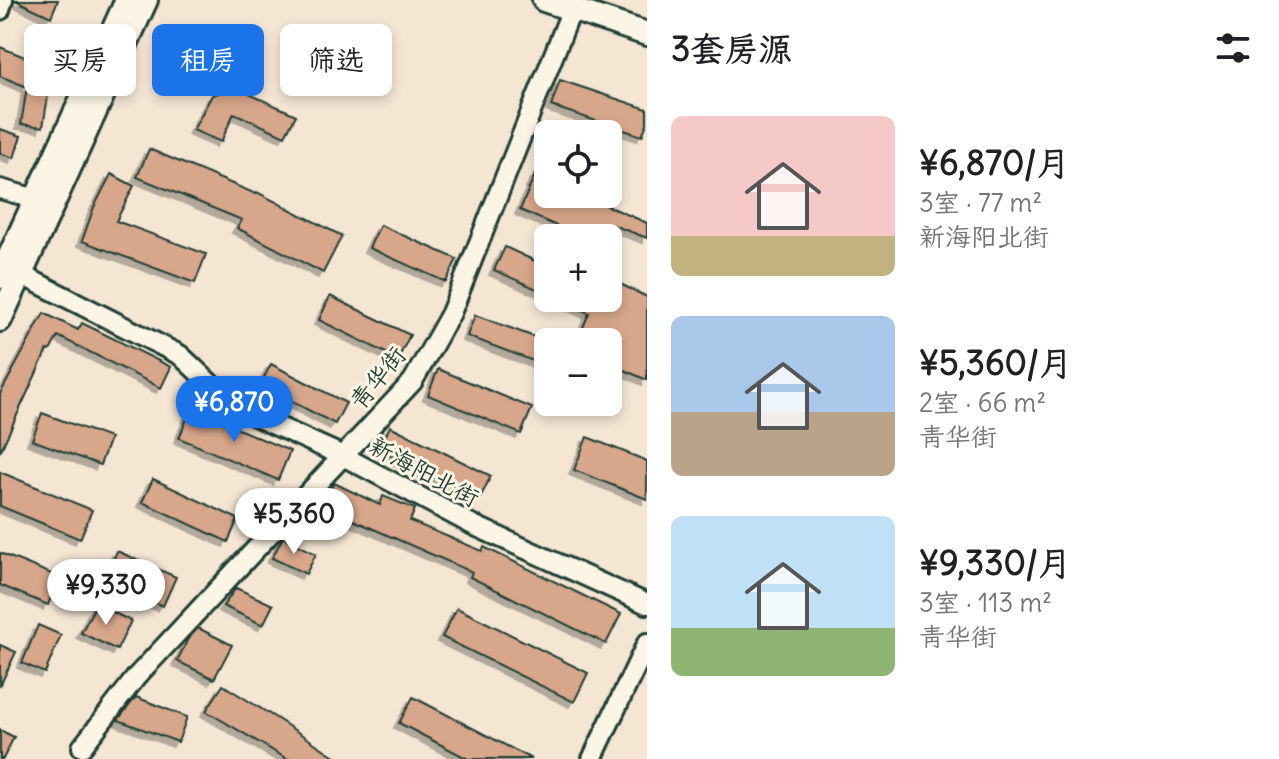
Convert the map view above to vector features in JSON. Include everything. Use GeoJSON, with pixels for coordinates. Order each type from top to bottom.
{"type":"FeatureCollection","features":[{"type":"Feature","properties":{"kind":"main road"},"geometry":{"type":"LineString","coordinates":[[44,202],[127,0]]}},
{"type":"Feature","properties":{"kind":"main road"},"geometry":{"type":"LineString","coordinates":[[0,320],[10,276],[146,0]]}},
{"type":"Feature","properties":{"kind":"main road"},"geometry":{"type":"LineString","coordinates":[[544,0],[647,34]]}},
{"type":"Feature","properties":{"kind":"street"},"geometry":{"type":"LineString","coordinates":[[0,10],[3,0]]}},
{"type":"Feature","properties":{"kind":"street","name":"青华街"},"geometry":{"type":"LineString","coordinates":[[82,747],[137,676],[413,381],[451,313],[572,9]]}},
{"type":"Feature","properties":{"kind":"street"},"geometry":{"type":"LineString","coordinates":[[0,189],[44,202]]}},
{"type":"Feature","properties":{"kind":"street","name":"新海阳北街"},"geometry":{"type":"LineString","coordinates":[[10,276],[180,355],[235,407],[343,456],[473,525],[647,604]]}},
{"type":"Feature","properties":{"kind":"street"},"geometry":{"type":"LineString","coordinates":[[592,759],[647,643]]}},
{"type":"Feature","properties":{"kind":"building"},"geometry":{"type":"Polygon","coordinates":[[[15,0],[58,0],[51,17],[15,0]]]}},
{"type":"Feature","properties":{"kind":"building"},"geometry":{"type":"Polygon","coordinates":[[[0,47],[24,57],[24,86],[0,76],[0,47]]]}},
{"type":"Feature","properties":{"kind":"building"},"geometry":{"type":"Polygon","coordinates":[[[560,80],[647,109],[647,123],[642,136],[622,129],[622,120],[593,120],[551,106],[560,80]]]}},
{"type":"Feature","properties":{"kind":"building"},"geometry":{"type":"Polygon","coordinates":[[[26,96],[48,96],[43,127],[21,124],[26,96]]]}},
{"type":"Feature","properties":{"kind":"building"},"geometry":{"type":"Polygon","coordinates":[[[211,96],[254,96],[296,115],[285,136],[234,113],[221,142],[193,130],[211,96]]]}},
{"type":"Feature","properties":{"kind":"building"},"geometry":{"type":"Polygon","coordinates":[[[0,129],[21,136],[14,158],[0,153],[0,129]]]}},
{"type":"Feature","properties":{"kind":"building"},"geometry":{"type":"Polygon","coordinates":[[[149,149],[257,192],[342,236],[323,273],[237,228],[242,220],[137,177],[149,149]]]}},
{"type":"Feature","properties":{"kind":"building"},"geometry":{"type":"Polygon","coordinates":[[[111,174],[134,186],[116,221],[206,254],[195,283],[82,241],[94,207],[111,174]]]}},
{"type":"Feature","properties":{"kind":"building"},"geometry":{"type":"Polygon","coordinates":[[[534,176],[534,208],[612,208],[647,223],[647,238],[622,228],[622,224],[552,224],[520,210],[534,176]]]}},
{"type":"Feature","properties":{"kind":"building"},"geometry":{"type":"Polygon","coordinates":[[[380,225],[457,259],[446,282],[369,248],[380,225]]]}},
{"type":"Feature","properties":{"kind":"building"},"geometry":{"type":"Polygon","coordinates":[[[505,247],[534,260],[534,288],[494,270],[505,247]]]}},
{"type":"Feature","properties":{"kind":"building"},"geometry":{"type":"Polygon","coordinates":[[[622,285],[647,297],[647,380],[622,369],[622,328],[583,328],[587,312],[622,312],[622,285]]]}},
{"type":"Feature","properties":{"kind":"building"},"geometry":{"type":"Polygon","coordinates":[[[330,296],[410,335],[398,359],[319,320],[330,296]]]}},
{"type":"Feature","properties":{"kind":"building"},"geometry":{"type":"Polygon","coordinates":[[[44,313],[78,330],[82,323],[171,367],[161,388],[58,336],[50,351],[47,350],[0,452],[0,394],[44,313]]]}},
{"type":"Feature","properties":{"kind":"building"},"geometry":{"type":"Polygon","coordinates":[[[475,315],[534,337],[534,361],[467,336],[475,315]]]}},
{"type":"Feature","properties":{"kind":"building"},"geometry":{"type":"Polygon","coordinates":[[[271,364],[346,403],[335,424],[260,385],[271,364]]]}},
{"type":"Feature","properties":{"kind":"building"},"geometry":{"type":"Polygon","coordinates":[[[438,369],[532,408],[521,434],[428,395],[438,369]]]}},
{"type":"Feature","properties":{"kind":"building"},"geometry":{"type":"Polygon","coordinates":[[[191,409],[290,451],[278,480],[179,438],[191,409]]]}},
{"type":"Feature","properties":{"kind":"building"},"geometry":{"type":"Polygon","coordinates":[[[42,413],[110,438],[100,465],[32,440],[42,413]]]}},
{"type":"Feature","properties":{"kind":"building"},"geometry":{"type":"Polygon","coordinates":[[[390,426],[491,476],[479,500],[379,450],[390,426]]]}},
{"type":"Feature","properties":{"kind":"building"},"geometry":{"type":"Polygon","coordinates":[[[587,437],[647,461],[647,499],[574,470],[587,437]]]}},
{"type":"Feature","properties":{"kind":"building"},"geometry":{"type":"Polygon","coordinates":[[[0,472],[92,510],[80,539],[0,506],[0,472]]]}},
{"type":"Feature","properties":{"kind":"building"},"geometry":{"type":"Polygon","coordinates":[[[153,479],[238,519],[228,542],[142,502],[153,479]]]}},
{"type":"Feature","properties":{"kind":"building"},"geometry":{"type":"Polygon","coordinates":[[[334,483],[380,505],[383,496],[415,509],[410,521],[482,551],[484,547],[621,614],[606,644],[470,577],[472,572],[321,506],[334,483]]]}},
{"type":"Feature","properties":{"kind":"building"},"geometry":{"type":"Polygon","coordinates":[[[283,537],[316,554],[306,574],[272,558],[283,537]]]}},
{"type":"Feature","properties":{"kind":"building"},"geometry":{"type":"Polygon","coordinates":[[[117,551],[176,577],[163,606],[104,580],[117,551]]]}},
{"type":"Feature","properties":{"kind":"building"},"geometry":{"type":"Polygon","coordinates":[[[0,553],[59,577],[48,605],[0,585],[0,553]]]}},
{"type":"Feature","properties":{"kind":"building"},"geometry":{"type":"Polygon","coordinates":[[[236,588],[273,605],[263,625],[223,606],[236,588]]]}},
{"type":"Feature","properties":{"kind":"building"},"geometry":{"type":"Polygon","coordinates":[[[96,604],[131,621],[117,650],[81,633],[96,604]]]}},
{"type":"Feature","properties":{"kind":"building"},"geometry":{"type":"Polygon","coordinates":[[[457,608],[588,673],[574,702],[442,637],[457,608]]]}},
{"type":"Feature","properties":{"kind":"building"},"geometry":{"type":"Polygon","coordinates":[[[38,625],[61,635],[45,673],[22,663],[38,625]]]}},
{"type":"Feature","properties":{"kind":"building"},"geometry":{"type":"Polygon","coordinates":[[[198,628],[232,645],[214,679],[177,661],[188,639],[198,628]]]}},
{"type":"Feature","properties":{"kind":"building"},"geometry":{"type":"Polygon","coordinates":[[[0,645],[16,652],[0,686],[0,645]]]}},
{"type":"Feature","properties":{"kind":"building"},"geometry":{"type":"Polygon","coordinates":[[[223,685],[339,759],[287,759],[206,711],[223,685]]]}},
{"type":"Feature","properties":{"kind":"building"},"geometry":{"type":"Polygon","coordinates":[[[136,697],[187,717],[178,742],[118,720],[136,697]]]}},
{"type":"Feature","properties":{"kind":"building"},"geometry":{"type":"Polygon","coordinates":[[[413,697],[532,759],[468,759],[399,723],[413,697]]]}},
{"type":"Feature","properties":{"kind":"building"},"geometry":{"type":"Polygon","coordinates":[[[0,730],[14,737],[3,759],[0,759],[0,730]]]}}]}
